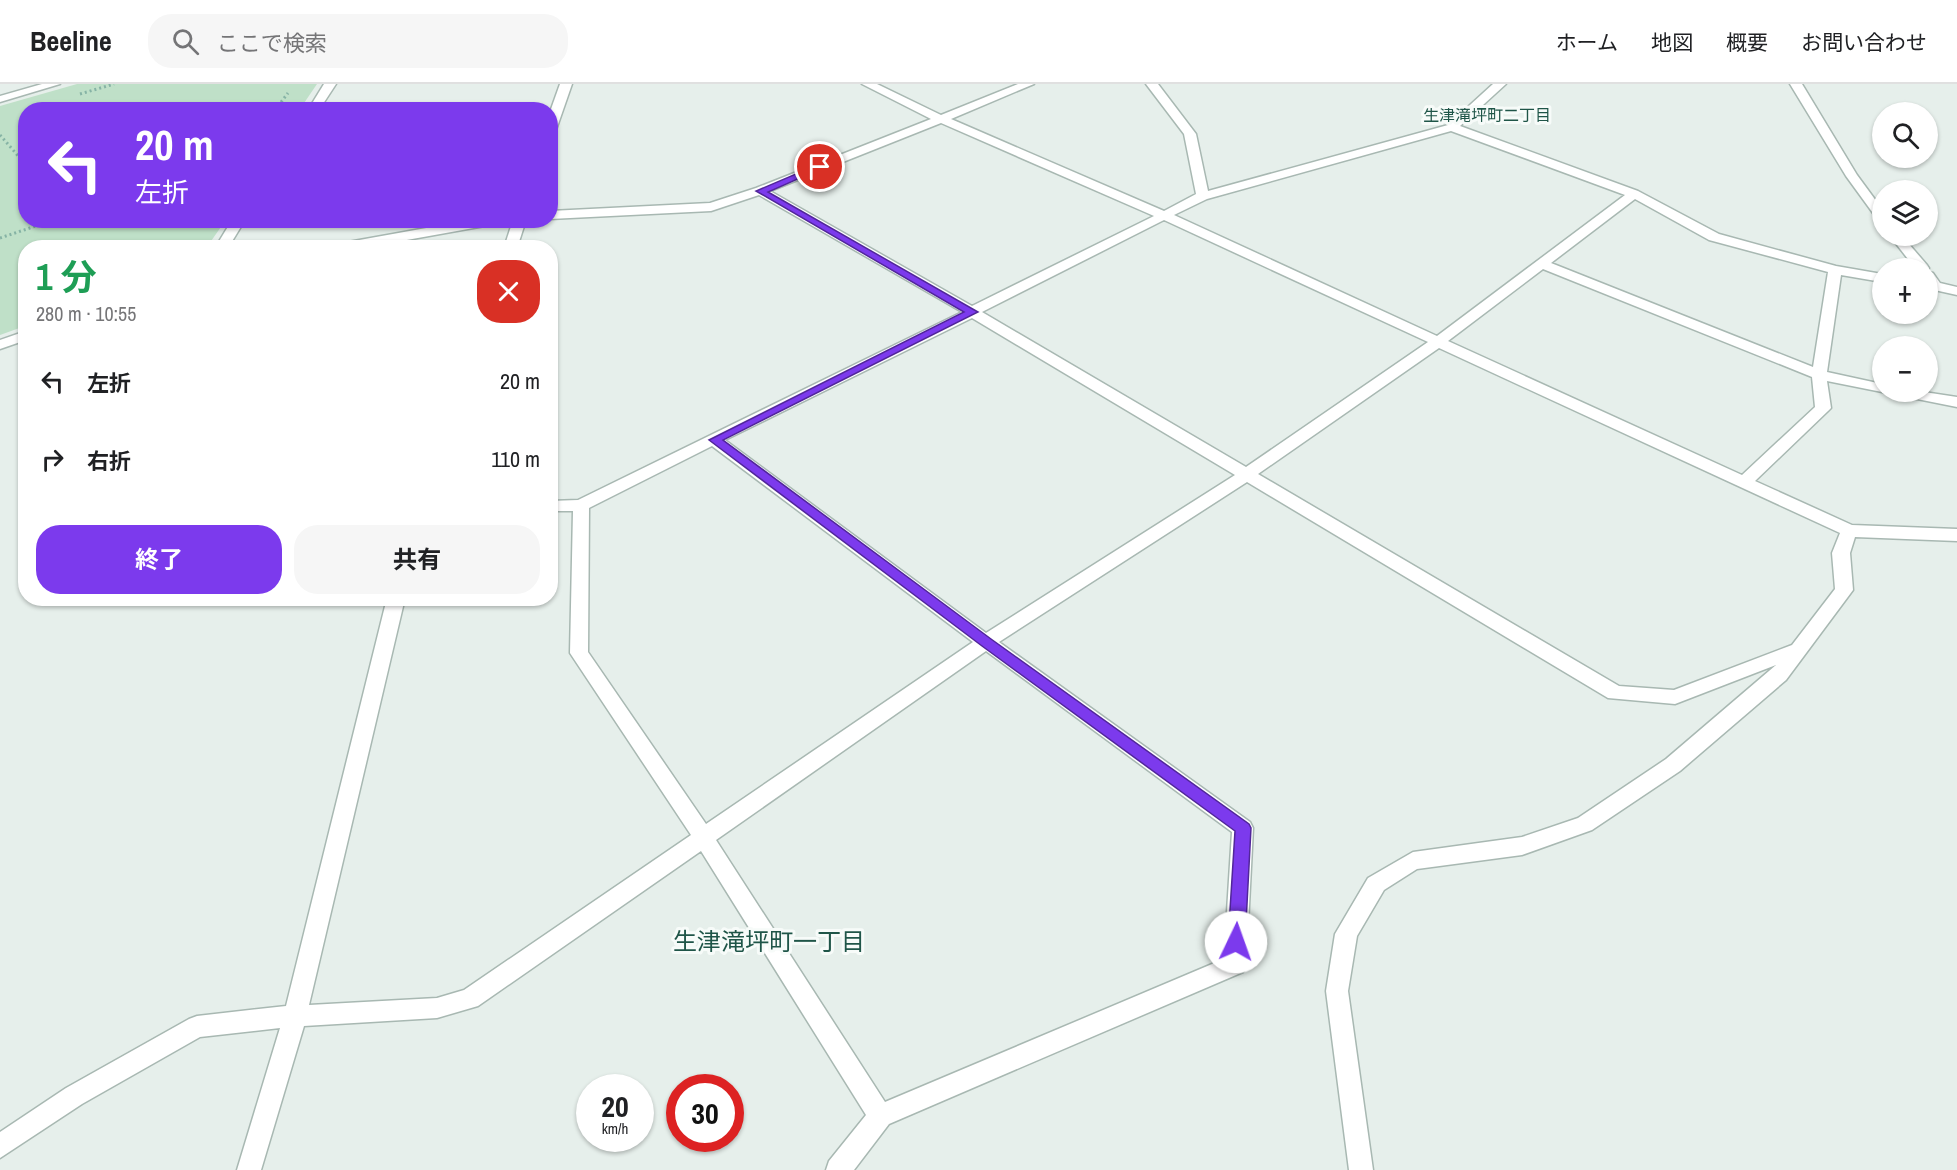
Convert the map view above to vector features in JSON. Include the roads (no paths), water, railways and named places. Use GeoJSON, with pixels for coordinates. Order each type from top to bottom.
{"type":"FeatureCollection","features":[{"type":"Feature","properties":{"kind":"street"},"geometry":{"type":"LineString","coordinates":[[0,99],[54,84]]}},
{"type":"Feature","properties":{"kind":"street"},"geometry":{"type":"LineString","coordinates":[[318,102],[330,84]]}},
{"type":"Feature","properties":{"kind":"street"},"geometry":{"type":"LineString","coordinates":[[558,107],[566,84]]}},
{"type":"Feature","properties":{"kind":"street"},"geometry":{"type":"LineString","coordinates":[[868,84],[939,118],[1163,215],[1849,531],[1957,535]]}},
{"type":"Feature","properties":{"kind":"street"},"geometry":{"type":"LineString","coordinates":[[558,215],[711,207],[760,191],[1028,84]]}},
{"type":"Feature","properties":{"kind":"street"},"geometry":{"type":"LineString","coordinates":[[1152,84],[1190,134],[1203,196]]}},
{"type":"Feature","properties":{"kind":"street"},"geometry":{"type":"LineString","coordinates":[[558,506],[581,505],[1203,196],[1452,127],[1500,84]]}},
{"type":"Feature","properties":{"kind":"street"},"geometry":{"type":"LineString","coordinates":[[1796,84],[1852,176],[1872,203]]}},
{"type":"Feature","properties":{"kind":"street"},"geometry":{"type":"LineString","coordinates":[[1452,127],[1634,194],[1714,237],[1835,270],[1872,276]]}},
{"type":"Feature","properties":{"kind":"street"},"geometry":{"type":"LineString","coordinates":[[760,191],[972,312],[1615,693],[1675,697],[1797,650]]}},
{"type":"Feature","properties":{"kind":"street"},"geometry":{"type":"LineString","coordinates":[[0,1146],[74,1096],[197,1027],[295,1016],[437,1008],[470,999],[986,642],[1246,475],[1438,342],[1634,194]]}},
{"type":"Feature","properties":{"kind":"street"},"geometry":{"type":"LineString","coordinates":[[382,240],[451,228]]}},
{"type":"Feature","properties":{"kind":"street"},"geometry":{"type":"LineString","coordinates":[[1904,246],[1914,258]]}},
{"type":"Feature","properties":{"kind":"street"},"geometry":{"type":"LineString","coordinates":[[1542,264],[1819,375],[1872,386]]}},
{"type":"Feature","properties":{"kind":"street"},"geometry":{"type":"LineString","coordinates":[[1743,483],[1823,408],[1819,375],[1835,270]]}},
{"type":"Feature","properties":{"kind":"street"},"geometry":{"type":"LineString","coordinates":[[1938,285],[1957,291]]}},
{"type":"Feature","properties":{"kind":"street"},"geometry":{"type":"LineString","coordinates":[[0,345],[18,338]]}},
{"type":"Feature","properties":{"kind":"street"},"geometry":{"type":"LineString","coordinates":[[1938,399],[1957,402]]}},
{"type":"Feature","properties":{"kind":"street"},"geometry":{"type":"LineString","coordinates":[[714,440],[986,642],[1243,828],[1235,965],[880,1116],[838,1170]]}},
{"type":"Feature","properties":{"kind":"street"},"geometry":{"type":"LineString","coordinates":[[581,505],[579,653],[704,838],[880,1116]]}},
{"type":"Feature","properties":{"kind":"street"},"geometry":{"type":"LineString","coordinates":[[1361,1170],[1337,991],[1346,934],[1376,884],[1413,861],[1522,846],[1585,824],[1673,765],[1779,675],[1844,590],[1841,553],[1849,531]]}},
{"type":"Feature","properties":{"kind":"street"},"geometry":{"type":"LineString","coordinates":[[249,1170],[295,1016],[394,606]]}},
{"type":"Feature","properties":{"kind":"district","name":"生津滝坪町二丁目"},"geometry":{"type":"Point","coordinates":[1487,115]}},
{"type":"Feature","properties":{"kind":"district","name":"生津滝坪町一丁目"},"geometry":{"type":"Point","coordinates":[769,941]}}]}
